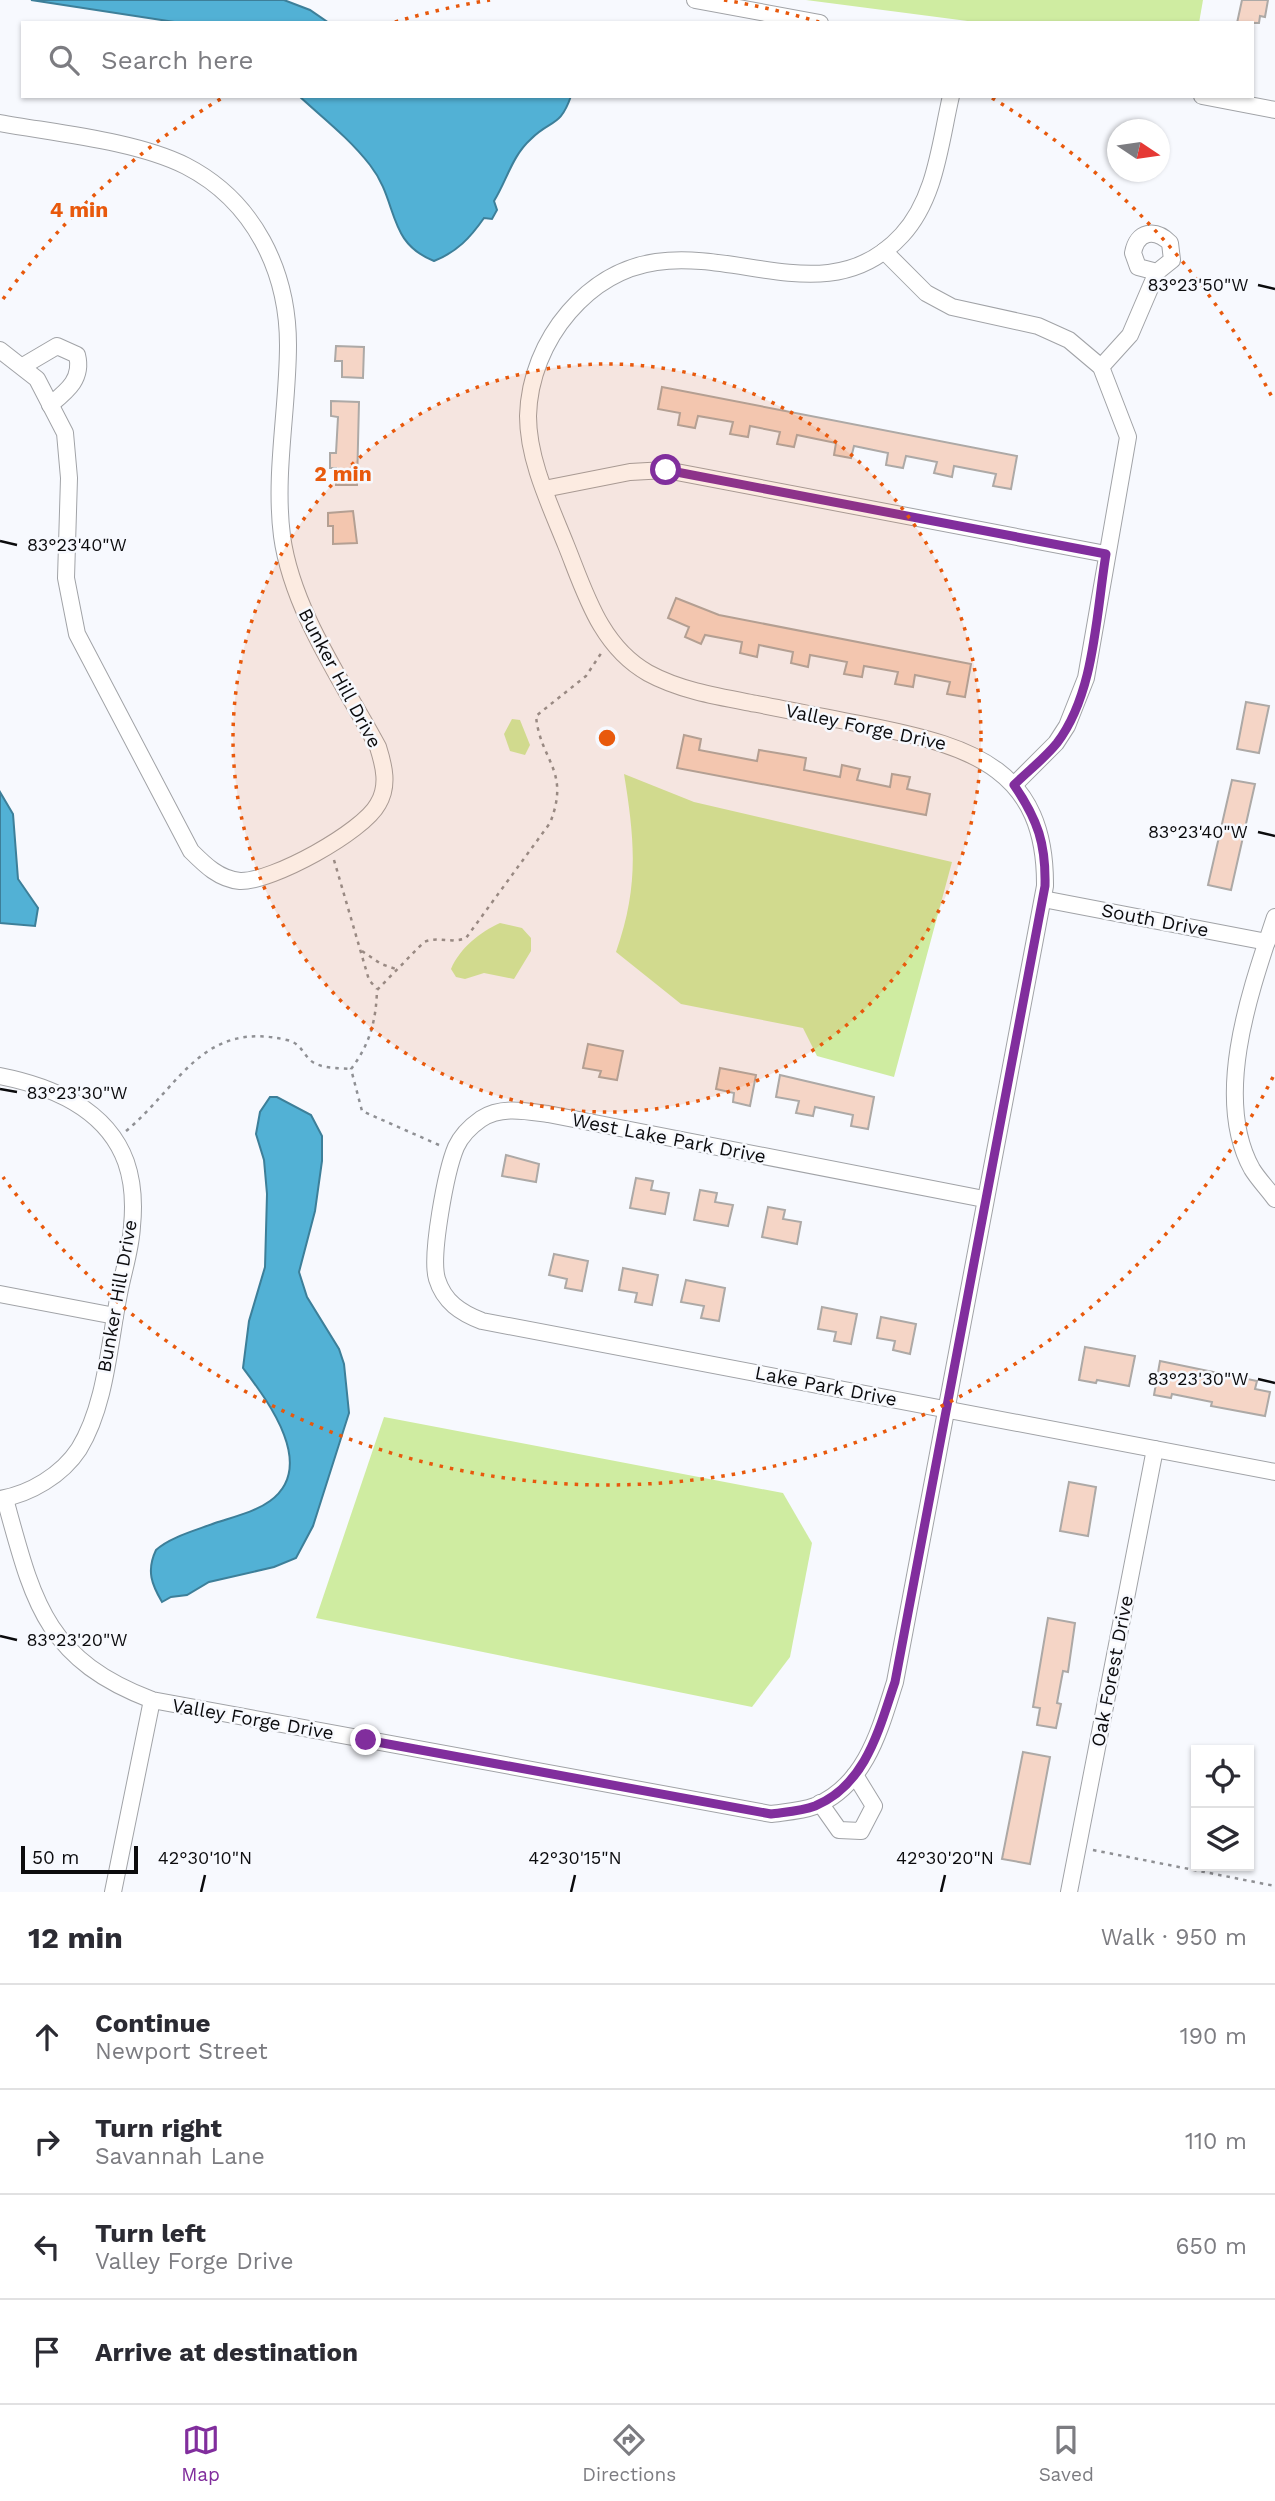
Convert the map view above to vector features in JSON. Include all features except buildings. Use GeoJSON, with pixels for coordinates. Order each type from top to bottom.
{"type":"FeatureCollection","features":[{"type":"Feature","properties":{"kind":"street"},"geometry":{"type":"LineString","coordinates":[[695,0],[809,21]]}},
{"type":"Feature","properties":{"kind":"street","name":"Valley Forge Drive"},"geometry":{"type":"LineString","coordinates":[[3,1499],[29,1586],[48,1623],[82,1664],[120,1688],[152,1700],[771,1814],[820,1803],[837,1794],[855,1775],[874,1746],[895,1682],[984,1199],[1043,899],[1045,870],[1042,844],[1034,815],[1014,785],[983,760],[942,740],[701,693],[646,672],[610,642],[591,608],[544,489],[529,432],[534,378],[557,328],[574,306],[598,287],[636,267],[668,260],[709,260],[772,272],[813,275],[846,270],[884,251],[901,236],[925,201],[951,98]]}},
{"type":"Feature","properties":{"kind":"street"},"geometry":{"type":"LineString","coordinates":[[1212,98],[1275,110]]}},
{"type":"Feature","properties":{"kind":"street","name":"Bunker Hill Drive"},"geometry":{"type":"LineString","coordinates":[[0,123],[133,149],[186,166],[230,198],[256,229],[271,256],[281,285],[287,324],[281,517],[286,560],[298,597],[378,747],[385,771],[383,792],[370,816],[348,834],[276,872],[239,881],[214,873],[191,851],[77,634],[66,578],[69,478],[65,433],[37,379],[0,349]]}},
{"type":"Feature","properties":{"kind":"street"},"geometry":{"type":"LineString","coordinates":[[884,251],[926,293],[952,307],[1038,326],[1069,340],[1101,367],[1128,437],[1086,678],[1067,726],[1056,743],[1014,785]]}},
{"type":"Feature","properties":{"kind":"street"},"geometry":{"type":"LineString","coordinates":[[1101,367],[1130,335],[1157,272]]}},
{"type":"Feature","properties":{"kind":"street"},"geometry":{"type":"LineString","coordinates":[[23,366],[57,346],[77,355],[78,375],[69,389],[50,405]]}},
{"type":"Feature","properties":{"kind":"street"},"geometry":{"type":"LineString","coordinates":[[544,489],[630,472],[666,470],[1106,554]]}},
{"type":"Feature","properties":{"kind":"street","name":"South Drive"},"geometry":{"type":"LineString","coordinates":[[1043,899],[1267,942]]}},
{"type":"Feature","properties":{"kind":"street"},"geometry":{"type":"LineString","coordinates":[[1275,917],[1240,1045],[1233,1100],[1252,1168],[1275,1199]]}},
{"type":"Feature","properties":{"kind":"street","name":"Bunker Hill Drive"},"geometry":{"type":"LineString","coordinates":[[0,1076],[50,1088],[78,1103],[115,1141],[126,1163],[132,1187],[132,1227],[95,1415],[78,1451],[44,1484],[3,1499]]}},
{"type":"Feature","properties":{"kind":"street","name":"West Lake Park Drive"},"geometry":{"type":"LineString","coordinates":[[438,1236],[455,1150],[463,1136],[482,1118],[505,1110],[529,1111],[984,1199]]}},
{"type":"Feature","properties":{"kind":"street","name":"Lake Park Drive"},"geometry":{"type":"LineString","coordinates":[[438,1236],[435,1267],[442,1291],[458,1310],[482,1321],[1275,1472]]}},
{"type":"Feature","properties":{"kind":"street"},"geometry":{"type":"LineString","coordinates":[[0,1294],[115,1317]]}},
{"type":"Feature","properties":{"kind":"street","name":"Oak Forest Drive"},"geometry":{"type":"LineString","coordinates":[[1069,1892],[1155,1450]]}},
{"type":"Feature","properties":{"kind":"street"},"geometry":{"type":"LineString","coordinates":[[113,1892],[152,1700]]}},
{"type":"Feature","properties":{"kind":"street"},"geometry":{"type":"LineString","coordinates":[[820,1803],[839,1830],[861,1831],[874,1806],[855,1775]]}},
{"type":"Feature","properties":{"kind":"path"},"geometry":{"type":"LineString","coordinates":[[455,1150],[362,1111],[351,1069],[369,1042],[374,1024],[377,990],[424,942],[433,938],[456,942],[466,938],[550,823],[558,791],[558,779],[536,716],[586,676],[610,642]]}},
{"type":"Feature","properties":{"kind":"path"},"geometry":{"type":"LineString","coordinates":[[329,844],[369,979],[377,990]]}},
{"type":"Feature","properties":{"kind":"path"},"geometry":{"type":"LineString","coordinates":[[362,951],[381,964],[397,969]]}},
{"type":"Feature","properties":{"kind":"path"},"geometry":{"type":"LineString","coordinates":[[115,1141],[148,1113],[192,1061],[219,1043],[237,1037],[263,1036],[294,1042],[319,1065],[351,1069]]}},
{"type":"Feature","properties":{"kind":"path"},"geometry":{"type":"LineString","coordinates":[[1078,1847],[1275,1886]]}},
{"type":"Feature","properties":{"kind":"green space"},"geometry":{"type":"Polygon","coordinates":[[[806,0],[1203,0],[1199,21],[968,21],[806,0]]]}},
{"type":"Feature","properties":{"kind":"green space"},"geometry":{"type":"Polygon","coordinates":[[[512,719],[520,720],[530,745],[525,755],[510,751],[504,734],[512,719]]]}},
{"type":"Feature","properties":{"kind":"green space"},"geometry":{"type":"Polygon","coordinates":[[[624,774],[694,802],[952,862],[894,1077],[817,1056],[803,1028],[681,1004],[616,952],[628,906],[633,864],[631,821],[624,774]]]}},
{"type":"Feature","properties":{"kind":"green space"},"geometry":{"type":"Polygon","coordinates":[[[500,923],[522,928],[531,938],[531,951],[514,979],[484,973],[465,979],[456,977],[451,969],[460,954],[478,936],[500,923]]]}},
{"type":"Feature","properties":{"kind":"green space"},"geometry":{"type":"Polygon","coordinates":[[[384,1417],[783,1493],[812,1543],[790,1657],[752,1707],[316,1618],[384,1417]]]}},
{"type":"Feature","properties":{"kind":"water"},"geometry":{"type":"Polygon","coordinates":[[[31,0],[284,0],[310,10],[326,21],[168,21],[31,0]]]}},
{"type":"Feature","properties":{"kind":"water"},"geometry":{"type":"Polygon","coordinates":[[[301,98],[570,98],[559,118],[538,133],[519,153],[494,201],[497,210],[492,219],[484,218],[462,244],[434,261],[419,253],[400,232],[379,179],[345,137],[301,98]]]}},
{"type":"Feature","properties":{"kind":"water"},"geometry":{"type":"Polygon","coordinates":[[[0,792],[13,814],[18,879],[38,908],[35,926],[0,923],[0,792]]]}},
{"type":"Feature","properties":{"kind":"water"},"geometry":{"type":"Polygon","coordinates":[[[270,1097],[277,1097],[311,1115],[322,1136],[322,1161],[315,1211],[299,1272],[307,1297],[339,1349],[344,1364],[349,1413],[313,1526],[296,1558],[274,1567],[209,1582],[187,1595],[171,1597],[162,1602],[151,1577],[151,1565],[156,1550],[184,1534],[264,1505],[284,1487],[289,1470],[289,1452],[284,1433],[264,1397],[243,1368],[249,1321],[265,1267],[267,1194],[264,1160],[256,1134],[260,1112],[270,1097]]]}},
{"type":"Feature","properties":{"kind":"route"},"geometry":{"type":"LineString","coordinates":[[366,1740],[771,1814],[813,1807],[837,1794],[855,1775],[874,1746],[895,1682],[1045,886],[1042,844],[1034,815],[1014,785],[1056,743],[1067,726],[1086,678],[1106,554],[666,470]]}}]}
